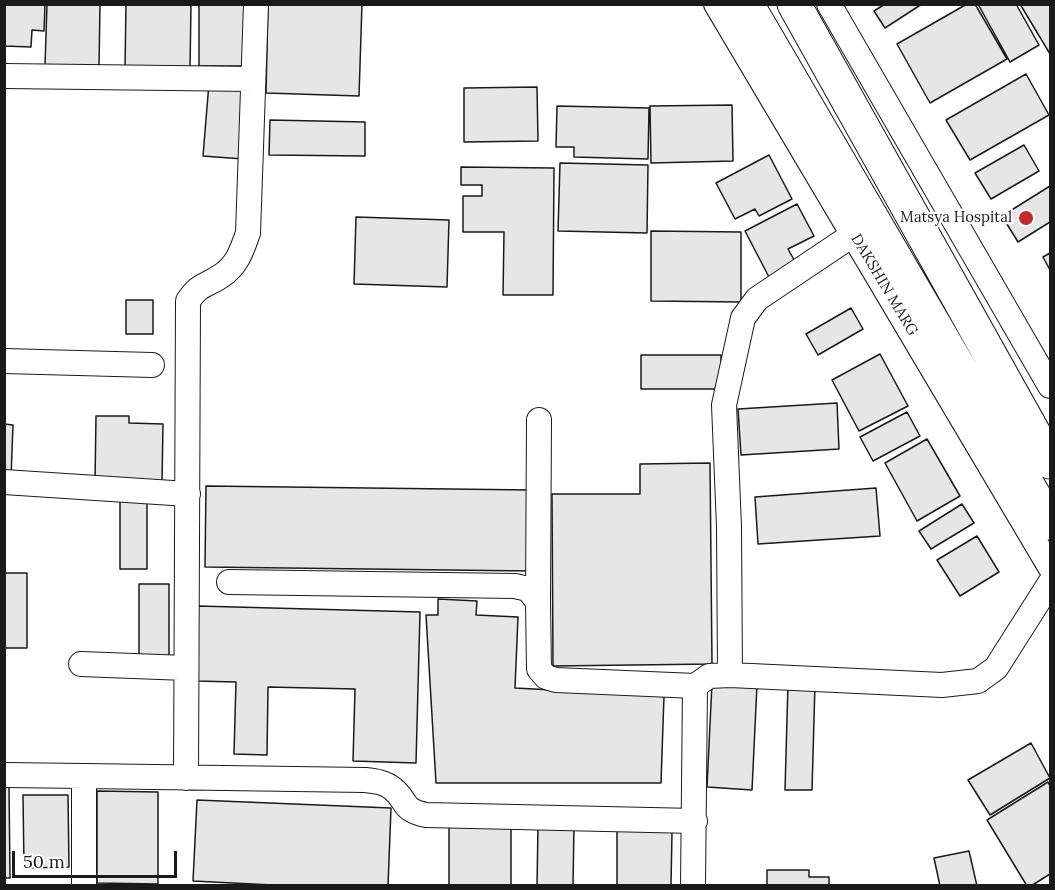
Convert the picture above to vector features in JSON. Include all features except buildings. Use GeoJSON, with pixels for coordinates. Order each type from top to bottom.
{"type":"FeatureCollection","features":[{"type":"Feature","properties":{"kind":"highway","name":"DAKSHIN MARG"},"geometry":{"type":"LineString","coordinates":[[747,4],[1036,457]]}},
{"type":"Feature","properties":{"kind":"highway","name":"DAKSHIN MARG"},"geometry":{"type":"LineString","coordinates":[[794,4],[1036,457],[1050,523]]}},
{"type":"Feature","properties":{"kind":"street"},"geometry":{"type":"LineString","coordinates":[[186,778],[188,301],[196,289],[223,275],[240,257],[248,233],[256,4]]}},
{"type":"Feature","properties":{"kind":"street","name":"DAKSHIN MARG"},"geometry":{"type":"LineString","coordinates":[[716,4],[1050,567]]}},
{"type":"Feature","properties":{"kind":"street"},"geometry":{"type":"LineString","coordinates":[[829,4],[1050,386]]}},
{"type":"Feature","properties":{"kind":"street"},"geometry":{"type":"LineString","coordinates":[[4,76],[253,78]]}},
{"type":"Feature","properties":{"kind":"street"},"geometry":{"type":"LineString","coordinates":[[730,675],[729,527],[724,405],[743,318],[757,299],[854,234]]}},
{"type":"Feature","properties":{"kind":"street"},"geometry":{"type":"LineString","coordinates":[[4,361],[152,364]]}},
{"type":"Feature","properties":{"kind":"street"},"geometry":{"type":"LineString","coordinates":[[539,420],[539,669],[546,677],[556,680],[695,686],[708,676],[730,675],[942,685],[978,681],[996,668],[1050,583]]}},
{"type":"Feature","properties":{"kind":"street"},"geometry":{"type":"LineString","coordinates":[[4,482],[188,494]]}},
{"type":"Feature","properties":{"kind":"street"},"geometry":{"type":"LineString","coordinates":[[229,582],[507,585],[528,589],[538,602]]}},
{"type":"Feature","properties":{"kind":"street"},"geometry":{"type":"LineString","coordinates":[[81,664],[186,668]]}},
{"type":"Feature","properties":{"kind":"street"},"geometry":{"type":"LineString","coordinates":[[693,885],[695,686]]}},
{"type":"Feature","properties":{"kind":"street"},"geometry":{"type":"LineString","coordinates":[[4,775],[365,780],[382,783],[394,790],[414,813],[426,815],[695,821]]}},
{"type":"Feature","properties":{"kind":"street"},"geometry":{"type":"LineString","coordinates":[[84,776],[84,885]]}},
{"type":"Feature","properties":{"kind":"place","name":"Matsya Hospital"},"geometry":{"type":"Point","coordinates":[1026,218]}}]}
